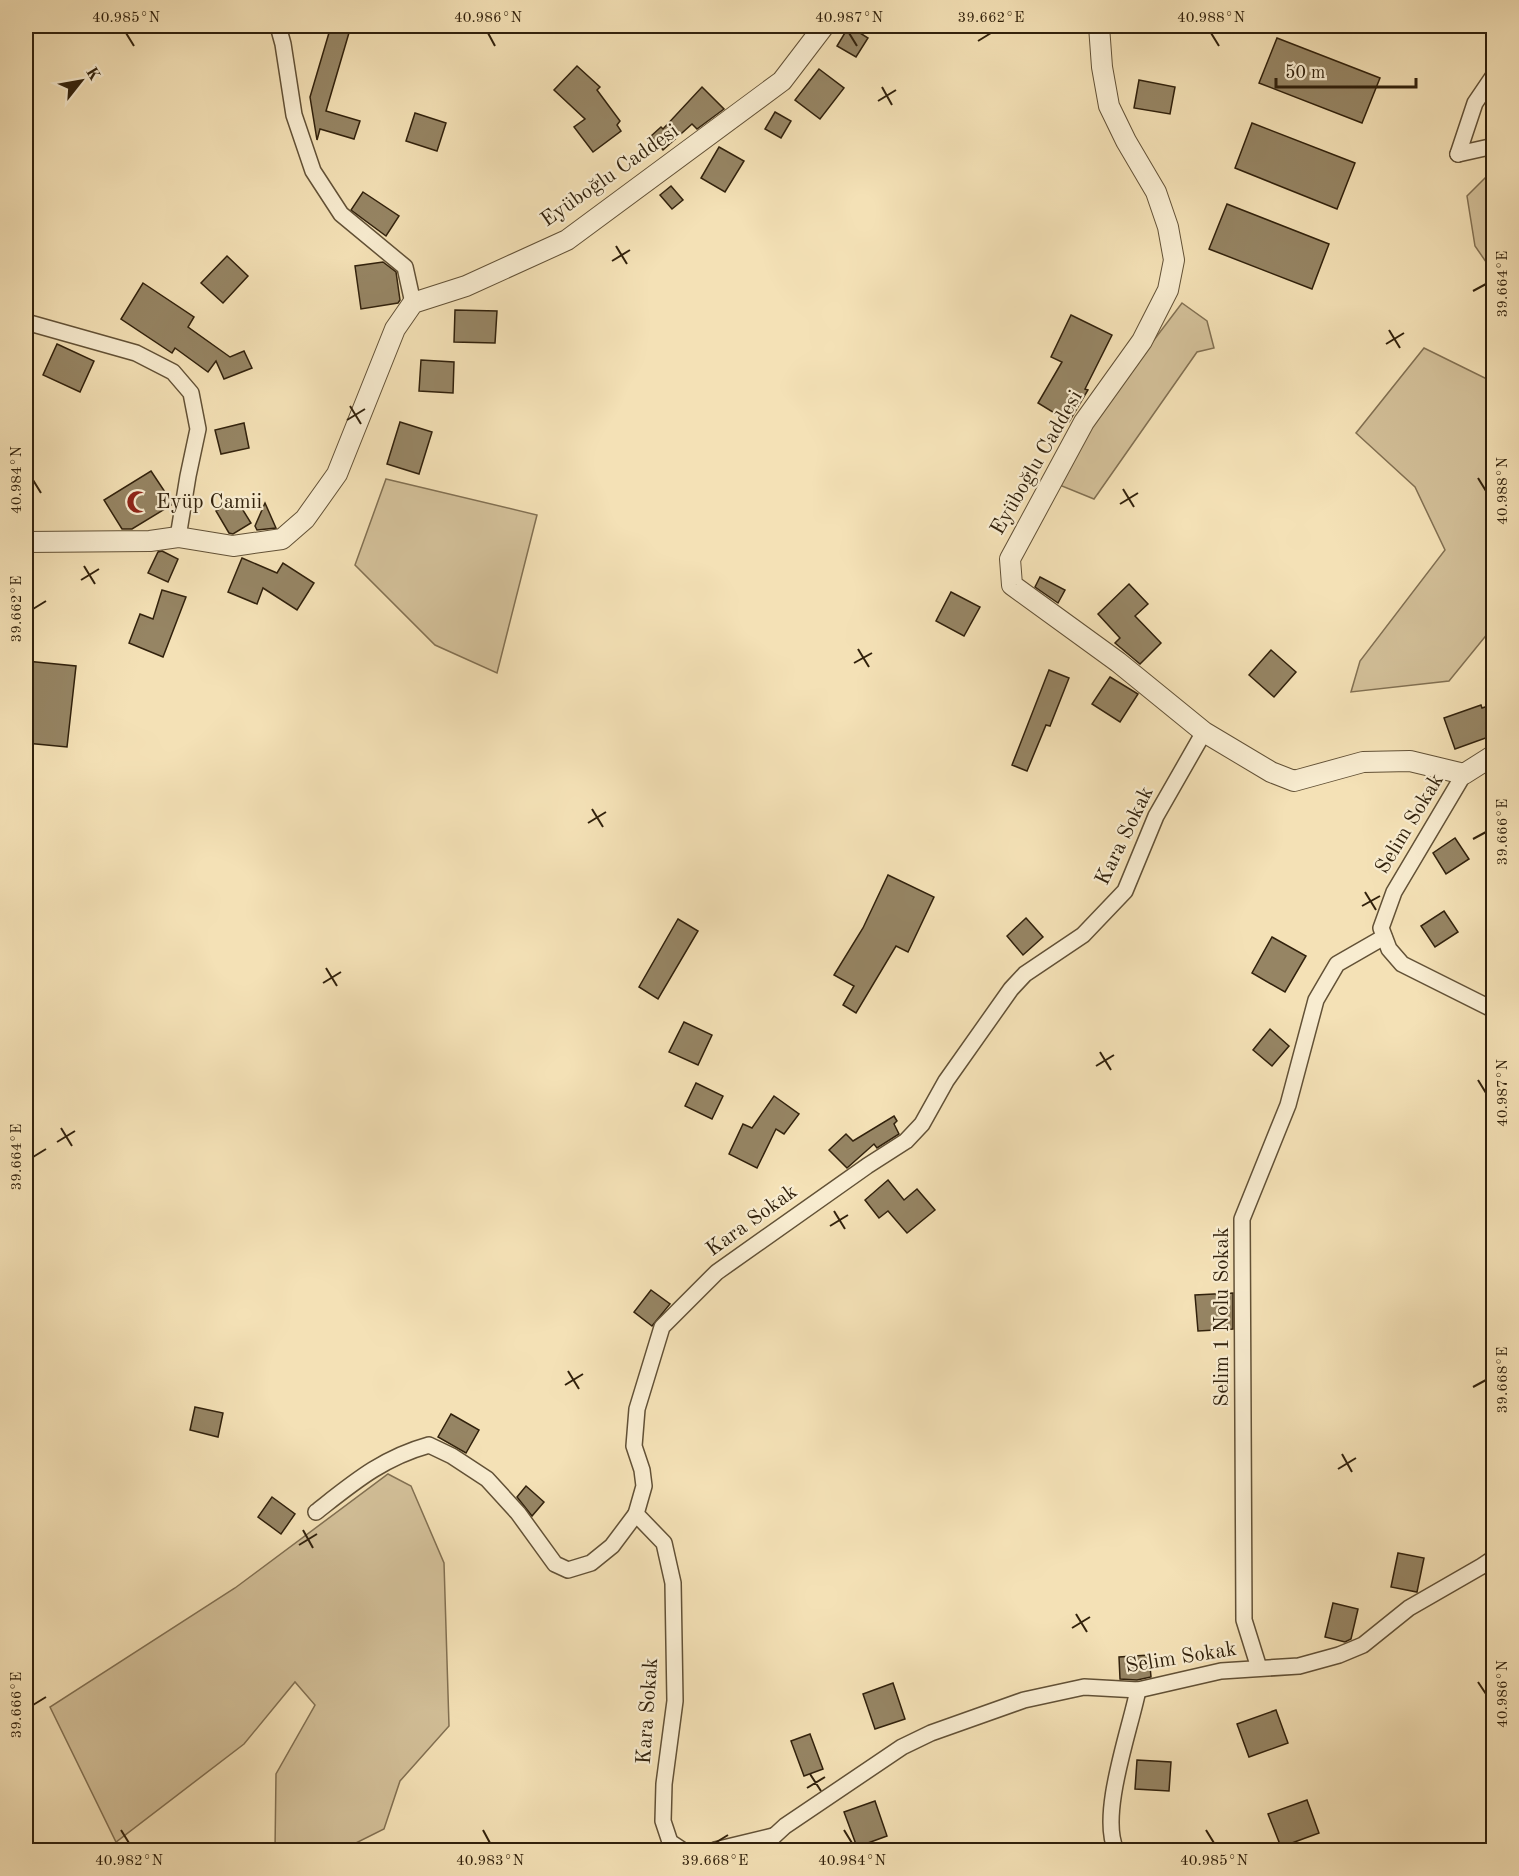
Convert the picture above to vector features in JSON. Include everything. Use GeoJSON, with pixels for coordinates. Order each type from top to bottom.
{"type":"FeatureCollection","features":[{"type":"Feature","properties":{"kind":"street"},"geometry":{"type":"LineString","coordinates":[[26,542],[150,541],[178,537],[233,546],[282,539],[305,519],[337,474],[395,329],[413,303],[405,267],[341,214],[313,171],[294,115],[278,26]]}},
{"type":"Feature","properties":{"kind":"street","name":"Eyüboğlu Caddesi"},"geometry":{"type":"LineString","coordinates":[[413,303],[466,286],[567,240],[782,81],[824,26]]}},
{"type":"Feature","properties":{"kind":"street","name":"Eyüboğlu Caddesi"},"geometry":{"type":"LineString","coordinates":[[1099,26],[1102,67],[1109,106],[1126,141],[1156,192],[1168,227],[1174,260],[1168,290],[1142,341],[1084,422],[1010,559],[1012,585],[1118,662],[1204,732],[1271,772],[1294,781],[1363,762],[1410,761],[1464,774]]}},
{"type":"Feature","properties":{"kind":"street"},"geometry":{"type":"LineString","coordinates":[[1494,75],[1475,103],[1458,154],[1494,146]]}},
{"type":"Feature","properties":{"kind":"street"},"geometry":{"type":"LineString","coordinates":[[26,322],[136,353],[173,372],[191,393],[198,429],[178,537]]}},
{"type":"Feature","properties":{"kind":"street","name":"Kara Sokak"},"geometry":{"type":"LineString","coordinates":[[682,1851],[670,1842],[663,1821],[664,1784],[675,1701],[673,1583],[664,1543],[636,1514],[644,1486],[642,1470],[634,1446],[637,1409],[662,1327],[717,1272],[906,1141],[914,1133],[922,1124],[952,1072],[1011,989],[1025,974],[1083,935],[1125,891],[1156,816],[1204,732]]}},
{"type":"Feature","properties":{"kind":"street"},"geometry":{"type":"LineString","coordinates":[[1464,774],[1494,755]]}},
{"type":"Feature","properties":{"kind":"street","name":"Selim Sokak"},"geometry":{"type":"LineString","coordinates":[[1384,937],[1380,928],[1394,892],[1464,774]]}},
{"type":"Feature","properties":{"kind":"street"},"geometry":{"type":"LineString","coordinates":[[1384,937],[1389,949],[1402,964],[1494,1010]]}},
{"type":"Feature","properties":{"kind":"street","name":"Selim 1 Nolu Sokak"},"geometry":{"type":"LineString","coordinates":[[1259,1668],[1244,1620],[1242,1219],[1288,1105],[1316,1000],[1336,964],[1384,937]]}},
{"type":"Feature","properties":{"kind":"street"},"geometry":{"type":"LineString","coordinates":[[316,1512],[375,1467],[411,1450],[429,1445],[452,1456],[487,1479],[518,1513],[555,1564],[568,1570],[591,1563],[612,1546],[636,1514]]}},
{"type":"Feature","properties":{"kind":"street","name":"Selim Sokak"},"geometry":{"type":"LineString","coordinates":[[759,1851],[785,1826],[902,1747],[931,1733],[1024,1700],[1084,1687],[1138,1690],[1221,1671],[1299,1666],[1339,1655],[1363,1645],[1409,1608],[1494,1558]]}},
{"type":"Feature","properties":{"kind":"street"},"geometry":{"type":"LineString","coordinates":[[1116,1851],[1112,1842],[1111,1814],[1121,1757],[1138,1690]]}},
{"type":"Feature","properties":{"kind":"street"},"geometry":{"type":"LineString","coordinates":[[715,1851],[775,1835]]}},
{"type":"Feature","properties":{"kind":"shaded area"},"geometry":{"type":"Polygon","coordinates":[[[1493,170],[1493,272],[1475,246],[1467,196],[1493,170]]]}},
{"type":"Feature","properties":{"kind":"shaded area"},"geometry":{"type":"Polygon","coordinates":[[[1182,303],[1207,321],[1214,348],[1197,352],[1094,499],[1052,482],[1091,423],[1182,303]]]}},
{"type":"Feature","properties":{"kind":"shaded area"},"geometry":{"type":"Polygon","coordinates":[[[1424,348],[1493,382],[1493,627],[1449,681],[1351,692],[1360,661],[1445,550],[1415,487],[1356,433],[1424,348]]]}},
{"type":"Feature","properties":{"kind":"shaded area"},"geometry":{"type":"Polygon","coordinates":[[[386,479],[537,515],[497,673],[435,645],[355,565],[386,479]]]}},
{"type":"Feature","properties":{"kind":"shaded area"},"geometry":{"type":"Polygon","coordinates":[[[388,1474],[411,1486],[444,1563],[449,1726],[400,1781],[384,1829],[342,1850],[275,1850],[276,1774],[315,1705],[295,1682],[244,1744],[116,1842],[50,1707],[235,1588],[388,1474]]]}},
{"type":"Feature","properties":{"kind":"building"},"geometry":{"type":"Polygon","coordinates":[[[331,26],[351,26],[326,111],[360,121],[354,139],[320,129],[317,140],[310,97],[331,26]]]}},
{"type":"Feature","properties":{"kind":"building"},"geometry":{"type":"Polygon","coordinates":[[[849,26],[868,38],[856,57],[837,46],[849,26]]]}},
{"type":"Feature","properties":{"kind":"building"},"geometry":{"type":"Polygon","coordinates":[[[1277,38],[1380,78],[1362,123],[1259,83],[1277,38]]]}},
{"type":"Feature","properties":{"kind":"building"},"geometry":{"type":"Polygon","coordinates":[[[577,66],[600,87],[597,90],[620,121],[617,125],[621,131],[593,152],[574,127],[585,119],[554,90],[577,66]]]}},
{"type":"Feature","properties":{"kind":"building"},"geometry":{"type":"Polygon","coordinates":[[[819,69],[844,88],[820,119],[795,100],[819,69]]]}},
{"type":"Feature","properties":{"kind":"building"},"geometry":{"type":"Polygon","coordinates":[[[1139,80],[1175,87],[1170,114],[1134,108],[1139,80]]]}},
{"type":"Feature","properties":{"kind":"building"},"geometry":{"type":"Polygon","coordinates":[[[702,87],[724,109],[697,129],[692,124],[663,150],[651,136],[661,127],[663,129],[702,87]]]}},
{"type":"Feature","properties":{"kind":"building"},"geometry":{"type":"Polygon","coordinates":[[[775,112],[791,121],[781,138],[765,129],[775,112]]]}},
{"type":"Feature","properties":{"kind":"building"},"geometry":{"type":"Polygon","coordinates":[[[415,113],[446,123],[437,151],[406,141],[415,113]]]}},
{"type":"Feature","properties":{"kind":"building"},"geometry":{"type":"Polygon","coordinates":[[[1252,123],[1355,163],[1337,209],[1235,168],[1252,123]]]}},
{"type":"Feature","properties":{"kind":"building"},"geometry":{"type":"Polygon","coordinates":[[[719,147],[744,161],[725,192],[701,178],[719,147]]]}},
{"type":"Feature","properties":{"kind":"building"},"geometry":{"type":"Polygon","coordinates":[[[671,186],[683,200],[672,209],[660,195],[671,186]]]}},
{"type":"Feature","properties":{"kind":"building"},"geometry":{"type":"Polygon","coordinates":[[[363,192],[399,216],[386,236],[351,210],[363,192]]]}},
{"type":"Feature","properties":{"kind":"building"},"geometry":{"type":"Polygon","coordinates":[[[1227,204],[1329,244],[1312,289],[1209,249],[1227,204]]]}},
{"type":"Feature","properties":{"kind":"building"},"geometry":{"type":"Polygon","coordinates":[[[227,256],[248,276],[223,303],[201,283],[227,256]]]}},
{"type":"Feature","properties":{"kind":"building"},"geometry":{"type":"Polygon","coordinates":[[[383,262],[396,272],[400,300],[398,303],[361,309],[355,266],[383,262]]]}},
{"type":"Feature","properties":{"kind":"building"},"geometry":{"type":"Polygon","coordinates":[[[143,283],[194,317],[188,327],[230,357],[244,351],[252,368],[224,379],[216,361],[208,372],[175,348],[172,353],[121,319],[143,283]]]}},
{"type":"Feature","properties":{"kind":"building"},"geometry":{"type":"Polygon","coordinates":[[[455,310],[497,311],[495,343],[454,342],[455,310]]]}},
{"type":"Feature","properties":{"kind":"building"},"geometry":{"type":"Polygon","coordinates":[[[1071,315],[1112,335],[1085,389],[1088,390],[1069,422],[1038,403],[1062,362],[1051,357],[1071,315]]]}},
{"type":"Feature","properties":{"kind":"building"},"geometry":{"type":"Polygon","coordinates":[[[57,344],[94,361],[80,392],[43,375],[57,344]]]}},
{"type":"Feature","properties":{"kind":"building"},"geometry":{"type":"Polygon","coordinates":[[[421,360],[454,362],[453,393],[419,391],[421,360]]]}},
{"type":"Feature","properties":{"kind":"building"},"geometry":{"type":"Polygon","coordinates":[[[400,422],[432,432],[419,474],[387,464],[400,422]]]}},
{"type":"Feature","properties":{"kind":"building"},"geometry":{"type":"Polygon","coordinates":[[[244,423],[249,448],[221,454],[215,430],[244,423]]]}},
{"type":"Feature","properties":{"kind":"building","name":"Eyüp Camii"},"geometry":{"type":"Polygon","coordinates":[[[151,471],[173,504],[132,529],[122,529],[104,500],[151,471]]]}},
{"type":"Feature","properties":{"kind":"building"},"geometry":{"type":"Polygon","coordinates":[[[236,499],[251,523],[233,534],[229,533],[216,511],[236,499]]]}},
{"type":"Feature","properties":{"kind":"building"},"geometry":{"type":"Polygon","coordinates":[[[265,503],[276,528],[257,530],[255,526],[265,503]]]}},
{"type":"Feature","properties":{"kind":"building"},"geometry":{"type":"Polygon","coordinates":[[[162,551],[178,559],[168,582],[148,573],[158,552],[162,551]]]}},
{"type":"Feature","properties":{"kind":"building"},"geometry":{"type":"Polygon","coordinates":[[[242,558],[277,573],[283,563],[314,583],[297,610],[263,588],[257,604],[228,592],[242,558]]]}},
{"type":"Feature","properties":{"kind":"building"},"geometry":{"type":"Polygon","coordinates":[[[1040,577],[1065,590],[1058,603],[1035,587],[1040,577]]]}},
{"type":"Feature","properties":{"kind":"building"},"geometry":{"type":"Polygon","coordinates":[[[1129,584],[1148,604],[1135,616],[1161,643],[1140,664],[1115,643],[1120,638],[1098,614],[1129,584]]]}},
{"type":"Feature","properties":{"kind":"building"},"geometry":{"type":"Polygon","coordinates":[[[162,590],[186,597],[163,657],[129,643],[140,614],[153,619],[162,590]]]}},
{"type":"Feature","properties":{"kind":"building"},"geometry":{"type":"Polygon","coordinates":[[[951,592],[980,607],[964,636],[936,621],[951,592]]]}},
{"type":"Feature","properties":{"kind":"building"},"geometry":{"type":"Polygon","coordinates":[[[1271,650],[1296,672],[1274,697],[1249,675],[1271,650]]]}},
{"type":"Feature","properties":{"kind":"building"},"geometry":{"type":"Polygon","coordinates":[[[26,661],[76,666],[67,747],[26,743],[26,661]]]}},
{"type":"Feature","properties":{"kind":"building"},"geometry":{"type":"Polygon","coordinates":[[[1049,670],[1069,678],[1050,726],[1046,725],[1027,771],[1012,765],[1049,670]]]}},
{"type":"Feature","properties":{"kind":"building"},"geometry":{"type":"Polygon","coordinates":[[[1110,677],[1138,694],[1120,722],[1092,704],[1110,677]]]}},
{"type":"Feature","properties":{"kind":"building"},"geometry":{"type":"Polygon","coordinates":[[[1494,704],[1494,735],[1455,749],[1444,718],[1481,705],[1482,708],[1494,704]]]}},
{"type":"Feature","properties":{"kind":"building"},"geometry":{"type":"Polygon","coordinates":[[[1455,838],[1469,859],[1446,874],[1433,853],[1455,838]]]}},
{"type":"Feature","properties":{"kind":"building"},"geometry":{"type":"Polygon","coordinates":[[[888,875],[934,897],[908,952],[896,946],[856,1013],[843,1005],[854,986],[834,975],[863,928],[888,875]]]}},
{"type":"Feature","properties":{"kind":"building"},"geometry":{"type":"Polygon","coordinates":[[[1444,911],[1458,932],[1435,947],[1421,926],[1444,911]]]}},
{"type":"Feature","properties":{"kind":"building"},"geometry":{"type":"Polygon","coordinates":[[[1026,918],[1043,937],[1023,955],[1007,936],[1026,918]]]}},
{"type":"Feature","properties":{"kind":"building"},"geometry":{"type":"Polygon","coordinates":[[[678,919],[698,931],[658,999],[639,987],[678,919]]]}},
{"type":"Feature","properties":{"kind":"building"},"geometry":{"type":"Polygon","coordinates":[[[1272,937],[1306,956],[1285,992],[1252,973],[1272,937]]]}},
{"type":"Feature","properties":{"kind":"building"},"geometry":{"type":"Polygon","coordinates":[[[684,1022],[712,1035],[698,1065],[669,1052],[684,1022]]]}},
{"type":"Feature","properties":{"kind":"building"},"geometry":{"type":"Polygon","coordinates":[[[1270,1029],[1289,1046],[1272,1066],[1253,1050],[1270,1029]]]}},
{"type":"Feature","properties":{"kind":"building"},"geometry":{"type":"Polygon","coordinates":[[[696,1083],[723,1096],[712,1119],[685,1106],[696,1083]]]}},
{"type":"Feature","properties":{"kind":"building"},"geometry":{"type":"Polygon","coordinates":[[[774,1096],[799,1114],[784,1134],[776,1129],[757,1168],[729,1154],[743,1124],[752,1128],[774,1096]]]}},
{"type":"Feature","properties":{"kind":"building"},"geometry":{"type":"Polygon","coordinates":[[[894,1116],[897,1121],[894,1124],[899,1134],[877,1148],[874,1144],[847,1168],[829,1150],[846,1134],[853,1141],[894,1116]]]}},
{"type":"Feature","properties":{"kind":"building"},"geometry":{"type":"Polygon","coordinates":[[[888,1180],[904,1200],[917,1189],[935,1210],[907,1233],[888,1211],[879,1218],[865,1200],[888,1180]]]}},
{"type":"Feature","properties":{"kind":"building"},"geometry":{"type":"Polygon","coordinates":[[[651,1290],[670,1304],[652,1326],[634,1312],[651,1290]]]}},
{"type":"Feature","properties":{"kind":"building"},"geometry":{"type":"Polygon","coordinates":[[[1233,1293],[1233,1329],[1198,1331],[1195,1295],[1233,1293]]]}},
{"type":"Feature","properties":{"kind":"building"},"geometry":{"type":"Polygon","coordinates":[[[195,1407],[223,1413],[218,1437],[190,1430],[195,1407]]]}},
{"type":"Feature","properties":{"kind":"building"},"geometry":{"type":"Polygon","coordinates":[[[451,1414],[479,1430],[466,1453],[438,1437],[451,1414]]]}},
{"type":"Feature","properties":{"kind":"building"},"geometry":{"type":"Polygon","coordinates":[[[526,1486],[544,1502],[532,1516],[517,1497],[526,1486]]]}},
{"type":"Feature","properties":{"kind":"building"},"geometry":{"type":"Polygon","coordinates":[[[272,1497],[295,1514],[281,1534],[258,1517],[272,1497]]]}},
{"type":"Feature","properties":{"kind":"building"},"geometry":{"type":"Polygon","coordinates":[[[1398,1553],[1424,1558],[1417,1592],[1391,1587],[1398,1553]]]}},
{"type":"Feature","properties":{"kind":"building"},"geometry":{"type":"Polygon","coordinates":[[[1333,1603],[1358,1609],[1351,1639],[1345,1642],[1325,1637],[1333,1603]]]}},
{"type":"Feature","properties":{"kind":"building"},"geometry":{"type":"Polygon","coordinates":[[[1149,1655],[1151,1677],[1137,1680],[1120,1679],[1119,1657],[1149,1655]]]}},
{"type":"Feature","properties":{"kind":"building"},"geometry":{"type":"Polygon","coordinates":[[[893,1683],[905,1719],[875,1729],[863,1694],[893,1683]]]}},
{"type":"Feature","properties":{"kind":"building"},"geometry":{"type":"Polygon","coordinates":[[[1276,1710],[1288,1743],[1249,1757],[1237,1724],[1276,1710]]]}},
{"type":"Feature","properties":{"kind":"building"},"geometry":{"type":"Polygon","coordinates":[[[810,1734],[823,1769],[804,1776],[791,1741],[810,1734]]]}},
{"type":"Feature","properties":{"kind":"building"},"geometry":{"type":"Polygon","coordinates":[[[1137,1760],[1171,1762],[1169,1791],[1135,1789],[1137,1760]]]}},
{"type":"Feature","properties":{"kind":"building"},"geometry":{"type":"Polygon","coordinates":[[[1307,1800],[1319,1833],[1281,1847],[1268,1814],[1307,1800]]]}},
{"type":"Feature","properties":{"kind":"building"},"geometry":{"type":"Polygon","coordinates":[[[875,1801],[887,1836],[857,1847],[844,1812],[875,1801]]]}},
{"type":"Feature","properties":{"kind":"place","name":"Eyüp Camii"},"geometry":{"type":"Point","coordinates":[138,502]}}]}
